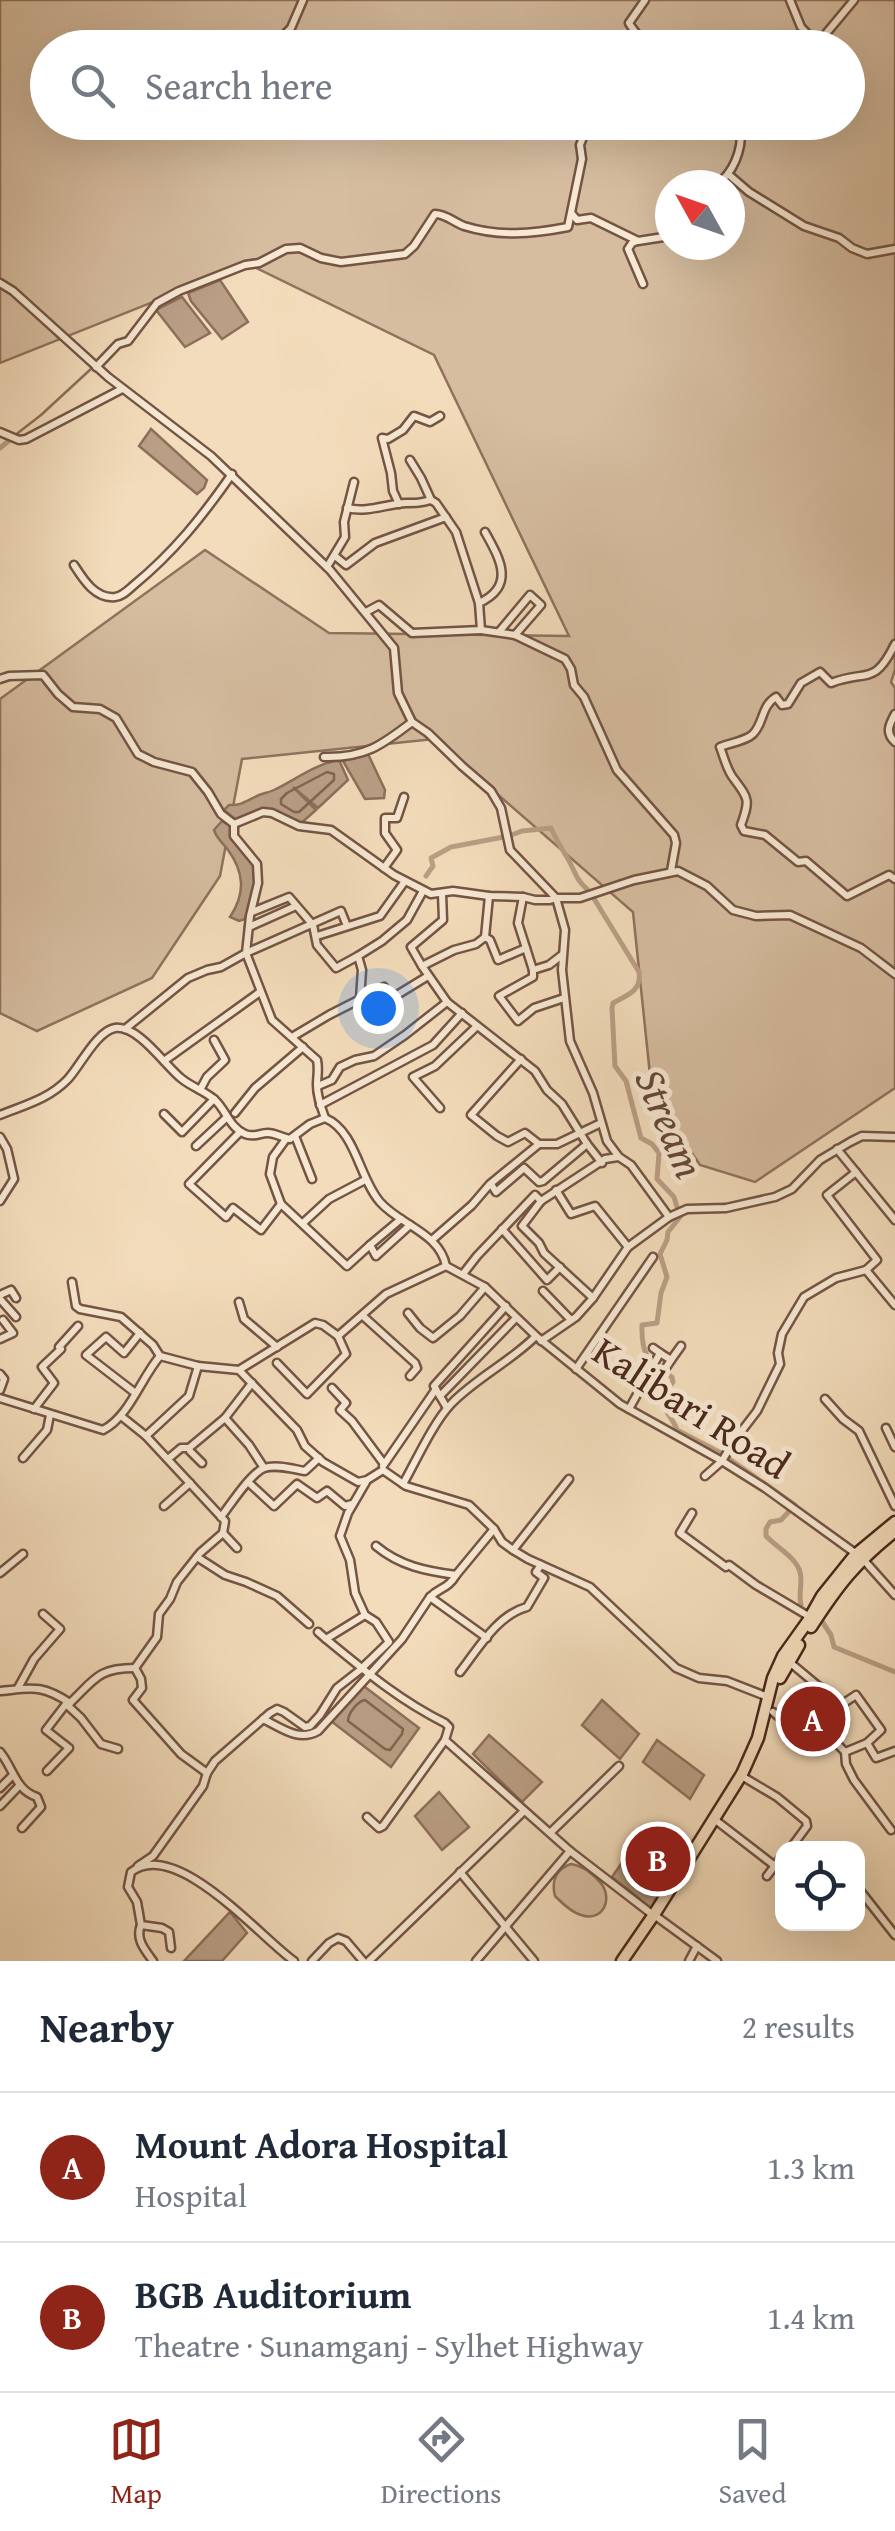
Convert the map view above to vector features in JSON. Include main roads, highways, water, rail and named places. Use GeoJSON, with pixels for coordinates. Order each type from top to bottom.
{"type":"FeatureCollection","features":[{"type":"Feature","properties":{"kind":"main road"},"geometry":{"type":"LineString","coordinates":[[656,1916],[742,1774],[758,1738],[776,1669],[858,1556],[895,1522]]}},
{"type":"Feature","properties":{"kind":"main road"},"geometry":{"type":"LineString","coordinates":[[858,1556],[893,1536]]}},
{"type":"Feature","properties":{"kind":"main road"},"geometry":{"type":"LineString","coordinates":[[625,1961],[745,1778],[763,1742],[786,1659]]}},
{"type":"Feature","properties":{"kind":"water"},"geometry":{"type":"Polygon","coordinates":[[[220,280],[248,322],[222,339],[188,293],[220,280]]]}},
{"type":"Feature","properties":{"kind":"water"},"geometry":{"type":"Polygon","coordinates":[[[182,297],[210,333],[185,347],[156,310],[182,297]]]}},
{"type":"Feature","properties":{"kind":"water"},"geometry":{"type":"Polygon","coordinates":[[[151,429],[207,480],[197,494],[139,446],[151,429]]]}},
{"type":"Feature","properties":{"kind":"water"},"geometry":{"type":"Polygon","coordinates":[[[368,754],[385,790],[384,798],[365,799],[343,761],[368,754]]]}},
{"type":"Feature","properties":{"kind":"water"},"geometry":{"type":"Polygon","coordinates":[[[339,760],[348,780],[318,808],[293,787],[316,810],[298,826],[262,811],[235,819],[224,810],[229,805],[274,790],[339,760]]]}},
{"type":"Feature","properties":{"kind":"water"},"geometry":{"type":"Polygon","coordinates":[[[222,821],[230,826],[254,861],[257,874],[245,919],[239,921],[230,917],[239,900],[240,875],[214,830],[222,821]]]}},
{"type":"Feature","properties":{"kind":"water"},"geometry":{"type":"Polygon","coordinates":[[[361,1684],[419,1728],[391,1767],[331,1721],[361,1684]]]}},
{"type":"Feature","properties":{"kind":"water"},"geometry":{"type":"Polygon","coordinates":[[[602,1700],[639,1734],[620,1759],[582,1725],[602,1700]]]}},
{"type":"Feature","properties":{"kind":"water"},"geometry":{"type":"Polygon","coordinates":[[[489,1735],[542,1782],[522,1802],[473,1754],[489,1735]]]}},
{"type":"Feature","properties":{"kind":"water"},"geometry":{"type":"Polygon","coordinates":[[[657,1740],[704,1775],[690,1799],[643,1762],[657,1740]]]}},
{"type":"Feature","properties":{"kind":"water"},"geometry":{"type":"Polygon","coordinates":[[[439,1792],[469,1827],[442,1850],[415,1816],[439,1792]]]}},
{"type":"Feature","properties":{"kind":"water"},"geometry":{"type":"Polygon","coordinates":[[[628,1854],[667,1881],[651,1908],[612,1877],[628,1854]]]}},
{"type":"Feature","properties":{"kind":"water"},"geometry":{"type":"Polygon","coordinates":[[[230,1912],[247,1933],[222,1961],[184,1961],[230,1912]]]}},
{"type":"Feature","properties":{"kind":"waterway"},"geometry":{"type":"LineString","coordinates":[[14,436],[92,368]]}},
{"type":"Feature","properties":{"kind":"waterway"},"geometry":{"type":"LineString","coordinates":[[0,448],[11,439]]}},
{"type":"Feature","properties":{"kind":"waterway"},"geometry":{"type":"LineString","coordinates":[[426,876],[433,866],[431,858],[451,847],[551,828],[587,889]]}},
{"type":"Feature","properties":{"kind":"waterway","name":"Stream"},"geometry":{"type":"LineString","coordinates":[[593,897],[639,972],[636,988],[613,1003],[615,1066],[626,1081],[641,1138],[659,1153],[657,1179],[674,1197],[680,1217],[668,1232],[660,1254],[667,1277],[657,1323],[642,1325],[645,1351],[652,1362],[672,1377],[673,1382],[660,1399],[677,1430],[721,1453],[795,1505],[781,1520],[770,1522],[766,1536],[798,1567],[801,1605]]}},
{"type":"Feature","properties":{"kind":"waterway"},"geometry":{"type":"LineString","coordinates":[[821,1620],[834,1647],[895,1672]]}},
{"type":"Feature","properties":{"kind":"place","name":"Mount Adora Hospital"},"geometry":{"type":"Point","coordinates":[813,1719]}},
{"type":"Feature","properties":{"kind":"place","name":"BGB Auditorium"},"geometry":{"type":"Point","coordinates":[658,1859]}}]}
